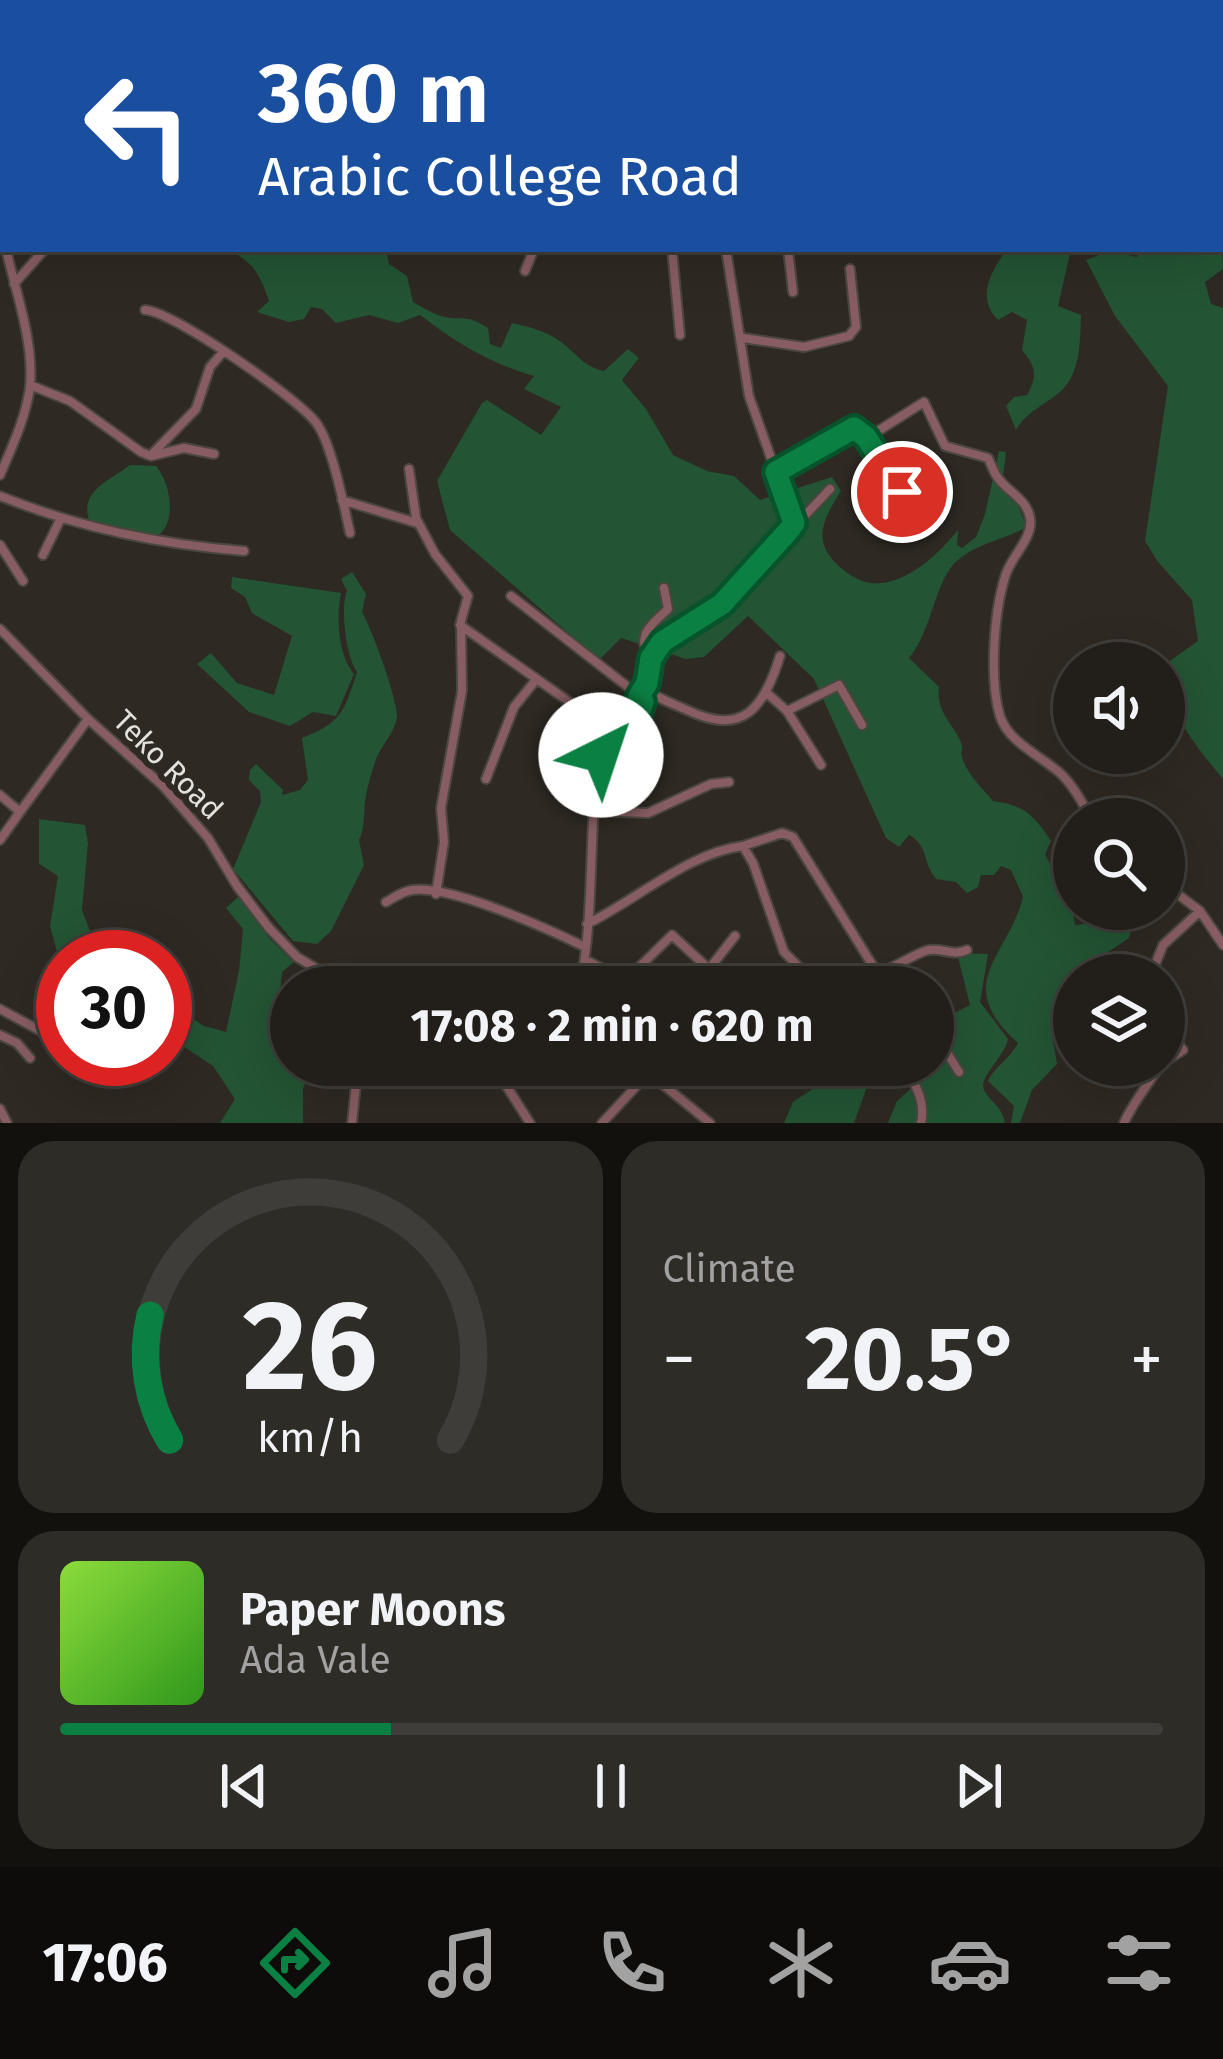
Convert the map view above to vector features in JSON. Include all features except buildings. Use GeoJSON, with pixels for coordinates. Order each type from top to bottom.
{"type":"FeatureCollection","features":[{"type":"Feature","properties":{"kind":"street"},"geometry":{"type":"LineString","coordinates":[[0,475],[30,386],[28,348],[7,252]]}},
{"type":"Feature","properties":{"kind":"street"},"geometry":{"type":"LineString","coordinates":[[14,285],[42,252]]}},
{"type":"Feature","properties":{"kind":"street"},"geometry":{"type":"LineString","coordinates":[[524,272],[533,252]]}},
{"type":"Feature","properties":{"kind":"street"},"geometry":{"type":"LineString","coordinates":[[672,252],[680,335]]}},
{"type":"Feature","properties":{"kind":"street"},"geometry":{"type":"LineString","coordinates":[[728,252],[749,396],[794,523]]}},
{"type":"Feature","properties":{"kind":"street"},"geometry":{"type":"LineString","coordinates":[[788,252],[793,292]]}},
{"type":"Feature","properties":{"kind":"street"},"geometry":{"type":"LineString","coordinates":[[743,338],[804,347],[849,336],[856,327],[850,269]]}},
{"type":"Feature","properties":{"kind":"street"},"geometry":{"type":"LineString","coordinates":[[146,310],[158,310],[223,352],[316,421],[350,533]]}},
{"type":"Feature","properties":{"kind":"street"},"geometry":{"type":"LineString","coordinates":[[151,456],[196,409],[210,367],[223,352]]}},
{"type":"Feature","properties":{"kind":"street"},"geometry":{"type":"LineString","coordinates":[[30,386],[70,401],[151,456],[184,448],[214,454]]}},
{"type":"Feature","properties":{"kind":"street"},"geometry":{"type":"LineString","coordinates":[[866,437],[924,402],[943,443],[984,455],[997,478],[1027,508],[1030,531],[1010,561],[1001,591],[994,683],[997,701],[1004,727],[1063,775],[1078,798]]}},
{"type":"Feature","properties":{"kind":"street"},"geometry":{"type":"LineString","coordinates":[[776,472],[850,428],[859,429],[921,513]]}},
{"type":"Feature","properties":{"kind":"street"},"geometry":{"type":"LineString","coordinates":[[409,469],[412,506],[419,524],[435,554],[466,590],[468,602],[460,625],[462,691],[441,808],[443,842],[436,894]]}},
{"type":"Feature","properties":{"kind":"street"},"geometry":{"type":"LineString","coordinates":[[601,755],[632,723],[643,702],[651,658],[676,630],[722,604],[830,489]]}},
{"type":"Feature","properties":{"kind":"street"},"geometry":{"type":"LineString","coordinates":[[0,496],[60,520],[155,542],[244,551]]}},
{"type":"Feature","properties":{"kind":"street"},"geometry":{"type":"LineString","coordinates":[[342,500],[419,524]]}},
{"type":"Feature","properties":{"kind":"street"},"geometry":{"type":"LineString","coordinates":[[43,555],[60,520]]}},
{"type":"Feature","properties":{"kind":"street"},"geometry":{"type":"LineString","coordinates":[[0,545],[23,581]]}},
{"type":"Feature","properties":{"kind":"street"},"geometry":{"type":"LineString","coordinates":[[651,658],[643,640],[646,630],[668,609],[664,588]]}},
{"type":"Feature","properties":{"kind":"street"},"geometry":{"type":"LineString","coordinates":[[511,596],[642,692],[706,720],[736,720],[768,694],[780,656]]}},
{"type":"Feature","properties":{"kind":"street"},"geometry":{"type":"LineString","coordinates":[[460,625],[589,718],[601,755],[593,811],[585,966]]}},
{"type":"Feature","properties":{"kind":"street","name":"Teko Road"},"geometry":{"type":"LineString","coordinates":[[0,629],[177,802],[208,838],[269,928],[312,966]]}},
{"type":"Feature","properties":{"kind":"street"},"geometry":{"type":"LineString","coordinates":[[486,779],[514,707],[535,681]]}},
{"type":"Feature","properties":{"kind":"street"},"geometry":{"type":"LineString","coordinates":[[787,711],[839,685],[862,725]]}},
{"type":"Feature","properties":{"kind":"street"},"geometry":{"type":"LineString","coordinates":[[768,694],[787,711],[821,765]]}},
{"type":"Feature","properties":{"kind":"street"},"geometry":{"type":"LineString","coordinates":[[0,840],[88,719]]}},
{"type":"Feature","properties":{"kind":"street"},"geometry":{"type":"LineString","coordinates":[[593,811],[648,812],[711,784],[729,782]]}},
{"type":"Feature","properties":{"kind":"street"},"geometry":{"type":"LineString","coordinates":[[0,795],[20,812]]}},
{"type":"Feature","properties":{"kind":"street"},"geometry":{"type":"LineString","coordinates":[[587,924],[630,903],[693,861],[722,848],[782,833],[793,837],[871,966]]}},
{"type":"Feature","properties":{"kind":"street"},"geometry":{"type":"LineString","coordinates":[[743,846],[784,952],[798,966]]}},
{"type":"Feature","properties":{"kind":"street"},"geometry":{"type":"LineString","coordinates":[[386,902],[414,890],[436,894],[505,911],[584,946]]}},
{"type":"Feature","properties":{"kind":"street"},"geometry":{"type":"LineString","coordinates":[[1185,900],[1200,911],[1223,945]]}},
{"type":"Feature","properties":{"kind":"street"},"geometry":{"type":"LineString","coordinates":[[1159,954],[1200,911]]}},
{"type":"Feature","properties":{"kind":"street"},"geometry":{"type":"LineString","coordinates":[[586,960],[626,981],[672,935],[709,969],[735,936]]}},
{"type":"Feature","properties":{"kind":"street"},"geometry":{"type":"LineString","coordinates":[[896,966],[922,952],[956,955],[967,950]]}},
{"type":"Feature","properties":{"kind":"street"},"geometry":{"type":"LineString","coordinates":[[0,1009],[36,1028]]}},
{"type":"Feature","properties":{"kind":"street"},"geometry":{"type":"LineString","coordinates":[[0,1035],[17,1043],[30,1058]]}},
{"type":"Feature","properties":{"kind":"street"},"geometry":{"type":"LineString","coordinates":[[954,1065],[958,1072]]}},
{"type":"Feature","properties":{"kind":"street"},"geometry":{"type":"LineString","coordinates":[[352,1123],[356,1086]]}},
{"type":"Feature","properties":{"kind":"street"},"geometry":{"type":"LineString","coordinates":[[506,1086],[530,1123]]}},
{"type":"Feature","properties":{"kind":"street"},"geometry":{"type":"LineString","coordinates":[[602,1123],[615,1119],[641,1086]]}},
{"type":"Feature","properties":{"kind":"street"},"geometry":{"type":"LineString","coordinates":[[665,1086],[710,1123]]}},
{"type":"Feature","properties":{"kind":"street"},"geometry":{"type":"LineString","coordinates":[[916,1086],[924,1109],[921,1123]]}},
{"type":"Feature","properties":{"kind":"street"},"geometry":{"type":"LineString","coordinates":[[1124,1123],[1151,1086]]}},
{"type":"Feature","properties":{"kind":"street"},"geometry":{"type":"LineString","coordinates":[[0,1109],[7,1123]]}},
{"type":"Feature","properties":{"kind":"green space"},"geometry":{"type":"Polygon","coordinates":[[[233,252],[387,252],[389,264],[407,276],[413,302],[441,316],[480,323],[488,328],[490,344],[501,348],[512,323],[550,335],[604,371],[628,349],[639,358],[622,380],[673,455],[707,471],[734,476],[760,500],[832,477],[841,491],[824,525],[824,544],[835,562],[867,582],[892,581],[914,571],[958,530],[957,545],[962,548],[976,537],[999,451],[1006,452],[1002,485],[1017,503],[1027,527],[959,559],[909,658],[939,687],[942,709],[960,740],[972,776],[993,801],[1027,813],[1051,841],[1045,854],[1053,869],[1053,930],[1131,930],[1129,938],[1104,954],[1053,954],[1053,1068],[1032,1090],[1020,1123],[1011,1123],[1014,1106],[988,1081],[1018,1043],[998,1022],[986,986],[1023,897],[1011,870],[1001,866],[994,875],[981,875],[978,887],[967,893],[956,882],[936,879],[920,844],[909,835],[899,847],[886,838],[814,679],[748,616],[704,657],[686,659],[621,638],[599,660],[450,530],[437,481],[487,400],[541,435],[561,407],[524,389],[534,376],[474,351],[420,315],[398,323],[369,315],[336,323],[322,309],[311,307],[304,319],[289,322],[257,312],[269,301],[249,263],[233,252]]]}},
{"type":"Feature","properties":{"kind":"green space"},"geometry":{"type":"Polygon","coordinates":[[[1005,252],[1070,252],[1058,306],[1081,315],[1078,356],[1068,384],[1016,430],[1006,406],[1014,397],[1027,395],[1034,376],[1022,350],[1027,320],[1012,312],[998,320],[988,302],[991,275],[1005,252]]]}},
{"type":"Feature","properties":{"kind":"green space"},"geometry":{"type":"Polygon","coordinates":[[[1114,252],[1137,257],[1139,252],[1222,252],[1223,269],[1205,282],[1211,304],[1223,308],[1223,779],[1185,727],[1185,650],[1198,641],[1192,600],[1145,541],[1168,386],[1115,316],[1086,260],[1114,252]]]}},
{"type":"Feature","properties":{"kind":"green space"},"geometry":{"type":"Polygon","coordinates":[[[130,465],[156,466],[165,482],[170,510],[160,534],[136,534],[90,523],[87,512],[92,495],[130,465]]]}},
{"type":"Feature","properties":{"kind":"green space"},"geometry":{"type":"Polygon","coordinates":[[[352,572],[366,594],[362,612],[389,681],[397,718],[376,760],[366,795],[359,840],[364,865],[331,931],[317,944],[293,941],[233,869],[261,802],[260,791],[249,780],[250,770],[256,764],[283,790],[282,795],[300,790],[308,780],[302,738],[334,721],[349,697],[357,672],[347,644],[347,591],[341,579],[352,572]]]}},
{"type":"Feature","properties":{"kind":"green space"},"geometry":{"type":"Polygon","coordinates":[[[232,577],[341,593],[340,636],[354,674],[336,716],[313,712],[290,726],[249,712],[197,664],[211,653],[237,683],[274,695],[292,636],[252,613],[245,597],[231,588],[232,577]]]}},
{"type":"Feature","properties":{"kind":"green space"},"geometry":{"type":"Polygon","coordinates":[[[39,819],[85,825],[88,843],[82,910],[90,930],[51,930],[58,876],[39,864],[39,819]]]}},
{"type":"Feature","properties":{"kind":"green space"},"geometry":{"type":"Polygon","coordinates":[[[238,897],[294,962],[270,966],[270,1086],[304,1086],[303,1123],[220,1123],[235,1099],[213,1066],[192,1052],[192,1018],[226,1032],[243,929],[226,908],[238,897]]]}},
{"type":"Feature","properties":{"kind":"green space"},"geometry":{"type":"Polygon","coordinates":[[[957,953],[988,954],[980,1002],[1008,1039],[983,1085],[1005,1123],[888,1123],[897,1101],[914,1086],[954,1086],[954,1013],[970,1005],[957,953]]]}},
{"type":"Feature","properties":{"kind":"green space"},"geometry":{"type":"Polygon","coordinates":[[[817,1086],[867,1086],[854,1123],[784,1123],[793,1102],[817,1086]]]}},
{"type":"Feature","properties":{"kind":"route"},"geometry":{"type":"LineString","coordinates":[[601,755],[640,711],[639,696],[647,683],[651,658],[662,642],[722,604],[794,523],[776,472],[854,428],[866,437],[902,492]]}}]}
